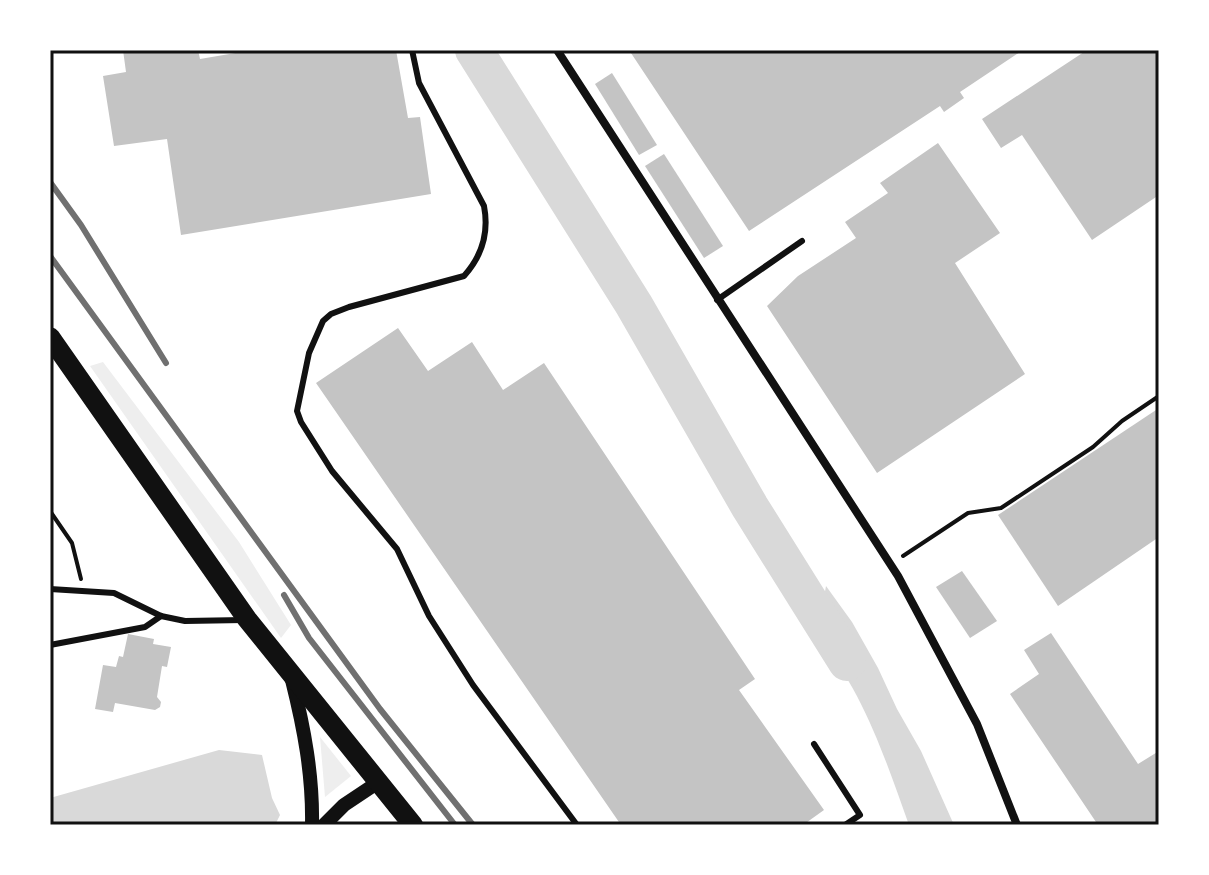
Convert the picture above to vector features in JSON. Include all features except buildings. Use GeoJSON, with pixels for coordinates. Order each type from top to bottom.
{"type":"FeatureCollection","features":[{"type":"Feature","properties":{"kind":"main road"},"geometry":{"type":"LineString","coordinates":[[50,337],[247,619],[413,825]]}},
{"type":"Feature","properties":{"kind":"street"},"geometry":{"type":"LineString","coordinates":[[557,50],[891,564],[977,724],[1017,825]]}},
{"type":"Feature","properties":{"kind":"street"},"geometry":{"type":"LineString","coordinates":[[291,675],[306,736],[313,789],[312,825]]}},
{"type":"Feature","properties":{"kind":"street"},"geometry":{"type":"LineString","coordinates":[[324,825],[344,805],[377,783]]}},
{"type":"Feature","properties":{"kind":"lane"},"geometry":{"type":"LineString","coordinates":[[412,50],[419,83],[484,206],[486,236],[473,266],[464,276],[349,307],[323,321],[309,353],[297,411],[332,471],[397,549],[429,616],[473,685],[577,825]]}},
{"type":"Feature","properties":{"kind":"lane"},"geometry":{"type":"LineString","coordinates":[[717,300],[802,241]]}},
{"type":"Feature","properties":{"kind":"lane"},"geometry":{"type":"LineString","coordinates":[[50,589],[114,593],[161,616],[185,621],[247,619]]}},
{"type":"Feature","properties":{"kind":"lane"},"geometry":{"type":"LineString","coordinates":[[50,645],[145,627],[161,616]]}},
{"type":"Feature","properties":{"kind":"lane"},"geometry":{"type":"LineString","coordinates":[[814,744],[860,815],[845,825]]}},
{"type":"Feature","properties":{"kind":"path"},"geometry":{"type":"LineString","coordinates":[[891,564],[968,513],[1001,508],[1093,447],[1122,421],[1156,398],[1159,406]]}},
{"type":"Feature","properties":{"kind":"path"},"geometry":{"type":"LineString","coordinates":[[50,511],[72,543],[83,589]]}},
{"type":"Feature","properties":{"kind":"shaded area"},"geometry":{"type":"Polygon","coordinates":[[[103,362],[239,542],[291,625],[281,638],[90,366],[103,362]]]}},
{"type":"Feature","properties":{"kind":"shaded area"},"geometry":{"type":"Polygon","coordinates":[[[826,586],[852,622],[878,668],[921,751],[954,825],[909,825],[872,726],[848,679],[817,637],[826,586]]]}},
{"type":"Feature","properties":{"kind":"shaded area"},"geometry":{"type":"Polygon","coordinates":[[[320,737],[351,776],[325,797],[320,737]]]}},
{"type":"Feature","properties":{"kind":"shaded area"},"geometry":{"type":"Polygon","coordinates":[[[219,750],[262,755],[272,798],[280,815],[275,825],[50,825],[50,798],[219,750]]]}},
{"type":"Feature","properties":{"kind":"waterway"},"geometry":{"type":"LineString","coordinates":[[474,50],[634,305],[750,507],[847,662]]}},
{"type":"Feature","properties":{"kind":"railway"},"geometry":{"type":"LineString","coordinates":[[50,182],[81,225],[166,363]]}},
{"type":"Feature","properties":{"kind":"railway"},"geometry":{"type":"LineString","coordinates":[[50,256],[380,709],[473,825]]}},
{"type":"Feature","properties":{"kind":"railway"},"geometry":{"type":"LineString","coordinates":[[284,595],[309,638],[455,825]]}}]}
